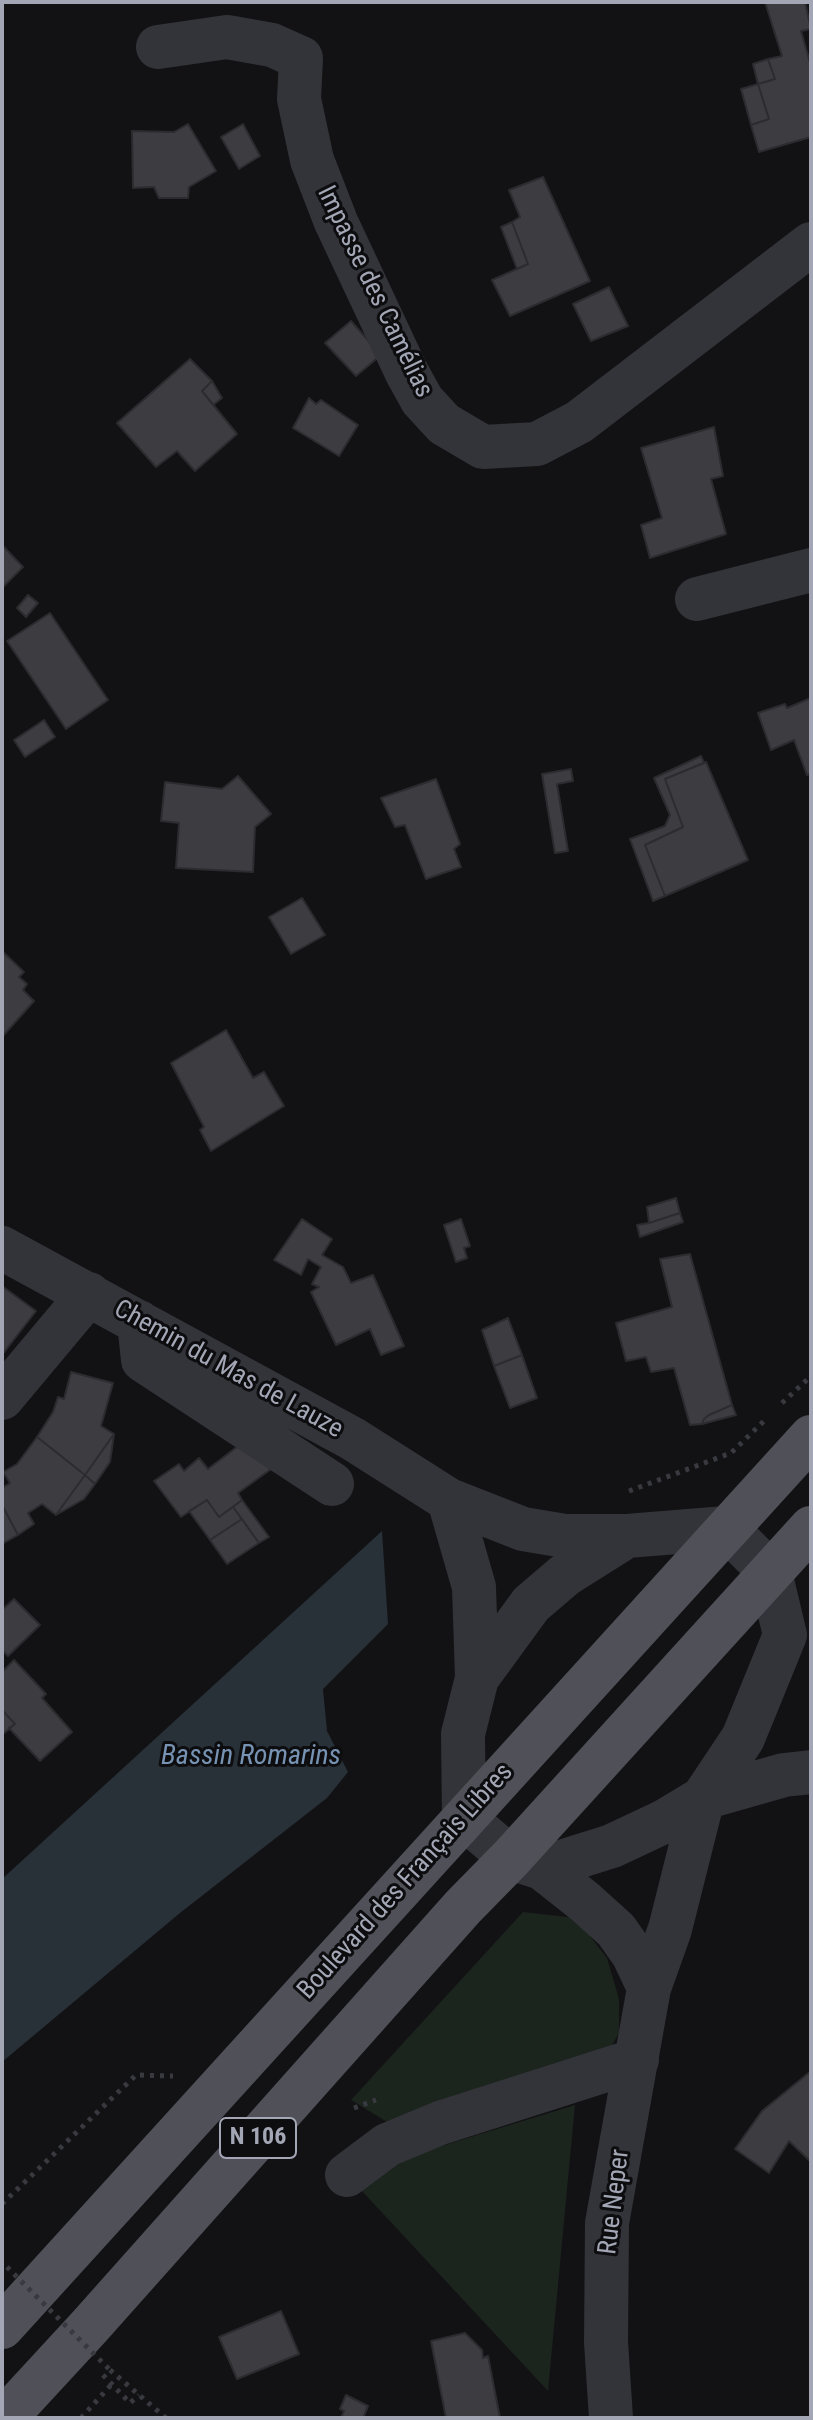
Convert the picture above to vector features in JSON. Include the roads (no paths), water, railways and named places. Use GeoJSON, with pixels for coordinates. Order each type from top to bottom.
{"type":"FeatureCollection","features":[{"type":"Feature","properties":{"kind":"main road","name":"Boulevard des Français Libres"},"geometry":{"type":"LineString","coordinates":[[2,2327],[811,1437]]}},
{"type":"Feature","properties":{"kind":"main road","name":"N 106"},"geometry":{"type":"LineString","coordinates":[[5,2418],[463,1907],[526,1863],[770,1572],[811,1528]]}},
{"type":"Feature","properties":{"kind":"street","name":"Impasse des Camélias"},"geometry":{"type":"LineString","coordinates":[[158,47],[227,37],[272,45],[301,58],[299,99],[312,160],[355,263],[422,400],[444,424],[483,447],[537,444],[579,422],[811,244]]}},
{"type":"Feature","properties":{"kind":"street"},"geometry":{"type":"LineString","coordinates":[[697,599],[811,570]]}},
{"type":"Feature","properties":{"kind":"street","name":"Chemin du Mas de Lauze"},"geometry":{"type":"LineString","coordinates":[[2,1248],[353,1439],[449,1500],[523,1529],[565,1536],[627,1536],[726,1528]]}},
{"type":"Feature","properties":{"kind":"street"},"geometry":{"type":"LineString","coordinates":[[2,1398],[89,1294]]}},
{"type":"Feature","properties":{"kind":"street"},"geometry":{"type":"LineString","coordinates":[[139,1322],[143,1360],[332,1484]]}},
{"type":"Feature","properties":{"kind":"street"},"geometry":{"type":"LineString","coordinates":[[449,1500],[474,1587],[477,1678],[463,1734],[464,1818],[585,1902],[616,1930],[633,1954],[649,1988]]}},
{"type":"Feature","properties":{"kind":"street"},"geometry":{"type":"LineString","coordinates":[[703,1798],[798,1651],[770,1572],[726,1528]]}},
{"type":"Feature","properties":{"kind":"street"},"geometry":{"type":"LineString","coordinates":[[477,1678],[531,1604],[565,1575],[627,1536]]}},
{"type":"Feature","properties":{"kind":"street"},"geometry":{"type":"LineString","coordinates":[[526,1863],[612,1846],[663,1822],[703,1798],[784,1775],[811,1772]]}},
{"type":"Feature","properties":{"kind":"street","name":"Rue Neper"},"geometry":{"type":"LineString","coordinates":[[611,2418],[606,2342],[607,2223],[649,1988],[670,1929],[703,1798]]}},
{"type":"Feature","properties":{"kind":"street"},"geometry":{"type":"LineString","coordinates":[[347,2175],[387,2145],[440,2123],[637,2060]]}},
{"type":"Feature","properties":{"kind":"water","name":"Bassin Romarins"},"geometry":{"type":"Polygon","coordinates":[[[382,1531],[388,1624],[323,1689],[327,1731],[348,1772],[327,1798],[180,1913],[2,2062],[2,1879],[382,1531]]]}}]}
